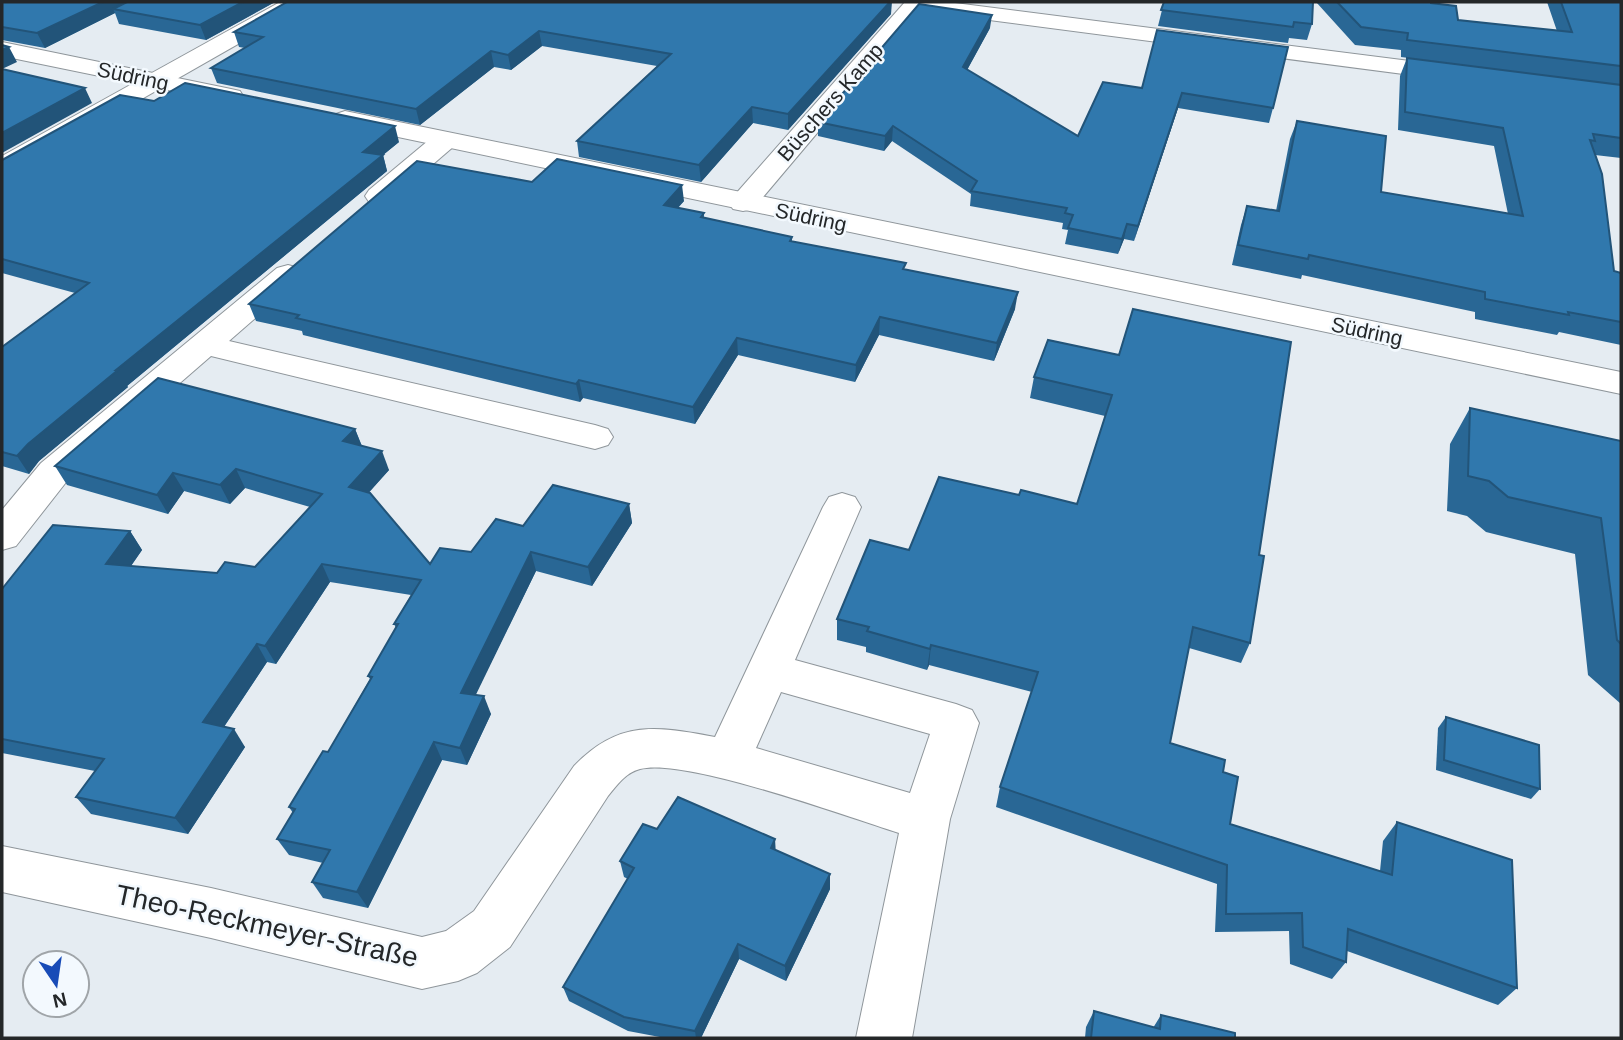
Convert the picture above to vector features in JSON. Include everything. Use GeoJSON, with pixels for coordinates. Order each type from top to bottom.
{"type":"FeatureCollection","features":[{"type":"Feature","properties":{"kind":"street"},"geometry":{"type":"LineString","coordinates":[[2,167],[295,2]]}},
{"type":"Feature","properties":{"kind":"street"},"geometry":{"type":"LineString","coordinates":[[915,3],[1485,78]]}},
{"type":"Feature","properties":{"kind":"street","name":"Büschers Kamp"},"geometry":{"type":"LineString","coordinates":[[743,203],[915,3]]}},
{"type":"Feature","properties":{"kind":"street","name":"Südring"},"geometry":{"type":"LineString","coordinates":[[2,49],[260,102]]}},
{"type":"Feature","properties":{"kind":"street","name":"Südring"},"geometry":{"type":"LineString","coordinates":[[313,113],[1621,383]]}},
{"type":"Feature","properties":{"kind":"street"},"geometry":{"type":"LineString","coordinates":[[353,218],[444,141]]}},
{"type":"Feature","properties":{"kind":"street"},"geometry":{"type":"LineString","coordinates":[[2,536],[54,472],[310,255]]}},
{"type":"Feature","properties":{"kind":"street"},"geometry":{"type":"LineString","coordinates":[[205,345],[595,437]]}},
{"type":"Feature","properties":{"kind":"street"},"geometry":{"type":"LineString","coordinates":[[728,760],[842,507]]}},
{"type":"Feature","properties":{"kind":"street"},"geometry":{"type":"LineString","coordinates":[[767,670],[956,723],[926,820],[884,1038]]}},
{"type":"Feature","properties":{"kind":"street","name":"Theo-Reckmeyer-Straße"},"geometry":{"type":"LineString","coordinates":[[2,869],[211,913],[422,963],[458,956],[492,929],[591,781],[609,761],[637,749],[665,747],[728,760],[926,820]]}},
{"type":"Feature","properties":{"kind":"building"},"geometry":{"type":"Polygon","coordinates":[[[2,2],[103,2],[37,33],[2,27],[2,2]]]}},
{"type":"Feature","properties":{"kind":"building"},"geometry":{"type":"Polygon","coordinates":[[[127,2],[243,2],[200,25],[113,9],[127,2]]]}},
{"type":"Feature","properties":{"kind":"building"},"geometry":{"type":"Polygon","coordinates":[[[287,2],[890,2],[788,114],[752,107],[699,165],[577,141],[671,54],[539,31],[508,55],[491,51],[416,109],[211,68],[263,37],[234,32],[287,2]]]}},
{"type":"Feature","properties":{"kind":"building"},"geometry":{"type":"Polygon","coordinates":[[[1164,2],[1313,2],[1312,24],[1294,22],[1293,27],[1161,10],[1164,2]]]}},
{"type":"Feature","properties":{"kind":"building"},"geometry":{"type":"Polygon","coordinates":[[[1337,2],[1431,2],[1456,6],[1458,20],[1572,32],[1561,2],[1621,2],[1621,66],[1407,40],[1408,33],[1361,27],[1337,2]]]}},
{"type":"Feature","properties":{"kind":"building"},"geometry":{"type":"Polygon","coordinates":[[[919,4],[992,15],[963,67],[1078,136],[1103,82],[1142,88],[1157,30],[1288,47],[1273,108],[1182,93],[1138,226],[1127,224],[1122,239],[1068,228],[1073,215],[1065,213],[1067,208],[971,191],[977,181],[893,126],[885,136],[818,122],[919,4]]]}},
{"type":"Feature","properties":{"kind":"building"},"geometry":{"type":"Polygon","coordinates":[[[1407,58],[1621,85],[1621,138],[1593,134],[1595,141],[1590,140],[1602,174],[1614,271],[1621,273],[1621,322],[1485,299],[1485,292],[1309,255],[1308,259],[1238,245],[1247,206],[1279,211],[1297,121],[1386,136],[1381,192],[1523,216],[1503,128],[1405,112],[1407,58]]]}},
{"type":"Feature","properties":{"kind":"building"},"geometry":{"type":"Polygon","coordinates":[[[2,69],[85,88],[2,133],[2,69]]]}},
{"type":"Feature","properties":{"kind":"building"},"geometry":{"type":"Polygon","coordinates":[[[185,83],[395,126],[363,152],[383,155],[116,370],[17,456],[2,452],[2,347],[89,283],[2,259],[2,160],[120,95],[154,101],[185,83]]]}},
{"type":"Feature","properties":{"kind":"building"},"geometry":{"type":"Polygon","coordinates":[[[557,159],[682,185],[664,205],[704,213],[701,217],[792,237],[790,241],[906,263],[903,269],[1018,292],[997,343],[880,317],[856,365],[737,338],[693,407],[579,380],[576,384],[296,318],[299,315],[249,304],[417,161],[532,182],[557,159]]]}},
{"type":"Feature","properties":{"kind":"building"},"geometry":{"type":"Polygon","coordinates":[[[1133,309],[1291,342],[1259,555],[1264,556],[1250,643],[1193,627],[1170,743],[1225,760],[1223,772],[1238,777],[1230,824],[1392,875],[1397,822],[1512,860],[1517,988],[1348,929],[1346,962],[1303,947],[1302,913],[1226,914],[1227,865],[1000,787],[1038,672],[931,645],[930,649],[867,631],[869,627],[837,619],[870,540],[909,550],[939,477],[1019,495],[1021,490],[1077,504],[1112,395],[1034,377],[1048,340],[1119,355],[1133,309]]]}},
{"type":"Feature","properties":{"kind":"building"},"geometry":{"type":"Polygon","coordinates":[[[158,378],[355,429],[343,441],[382,451],[349,487],[370,493],[430,564],[440,548],[471,552],[496,519],[523,526],[553,485],[629,504],[588,567],[531,552],[461,693],[484,696],[460,748],[434,742],[357,892],[312,882],[330,850],[277,839],[295,809],[289,807],[323,751],[328,752],[372,677],[368,676],[398,624],[394,624],[421,580],[322,564],[265,646],[257,644],[203,722],[234,729],[175,818],[76,797],[104,759],[2,739],[2,589],[53,525],[130,531],[106,564],[217,573],[225,562],[255,567],[322,494],[236,469],[220,485],[173,473],[157,495],[55,466],[158,378]]]}},
{"type":"Feature","properties":{"kind":"building"},"geometry":{"type":"Polygon","coordinates":[[[1470,408],[1621,441],[1621,644],[1617,640],[1601,518],[1508,497],[1489,481],[1468,476],[1470,408]]]}},
{"type":"Feature","properties":{"kind":"building"},"geometry":{"type":"Polygon","coordinates":[[[1446,717],[1539,745],[1540,789],[1444,760],[1446,717]]]}},
{"type":"Feature","properties":{"kind":"building"},"geometry":{"type":"Polygon","coordinates":[[[678,797],[775,839],[771,848],[830,874],[785,966],[738,944],[695,1031],[624,1017],[563,987],[634,868],[620,861],[643,824],[657,829],[678,797]]]}},
{"type":"Feature","properties":{"kind":"building"},"geometry":{"type":"Polygon","coordinates":[[[1094,1011],[1160,1029],[1161,1015],[1235,1033],[1235,1038],[1091,1038],[1094,1011]]]}}]}
